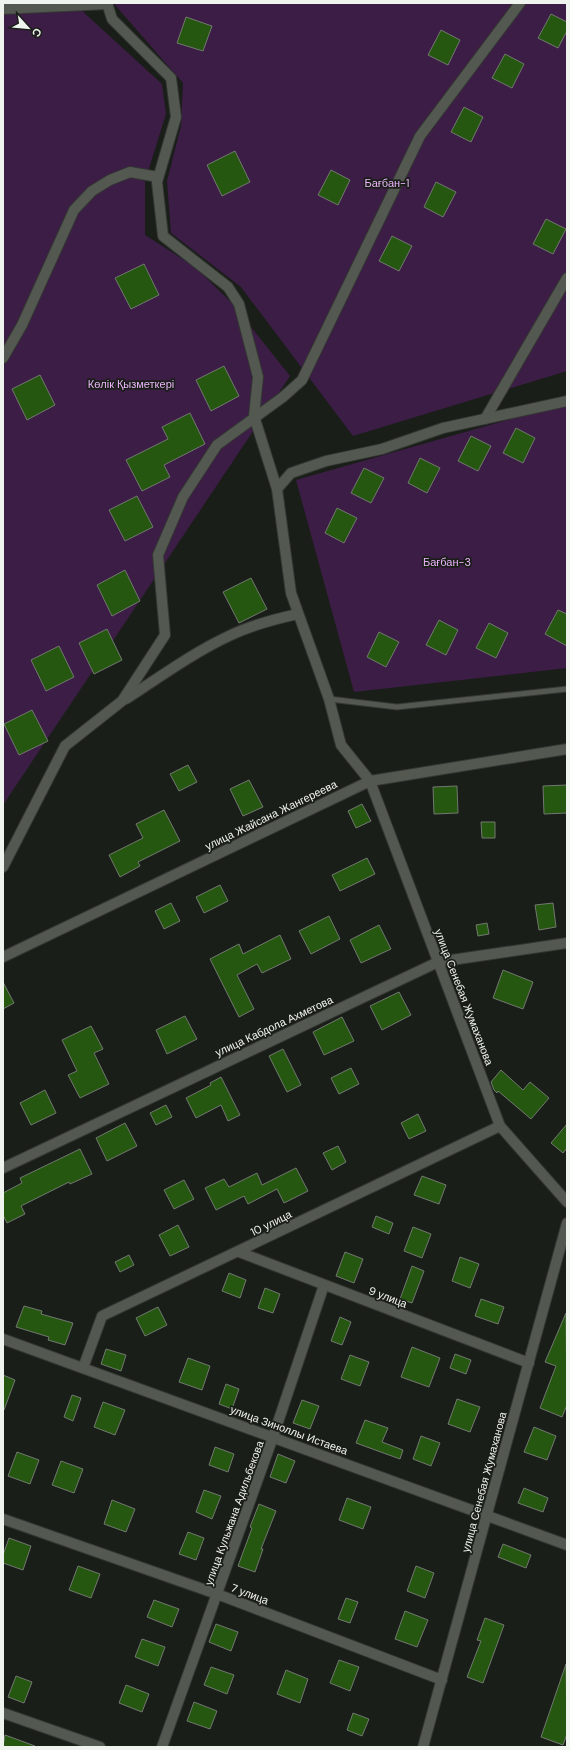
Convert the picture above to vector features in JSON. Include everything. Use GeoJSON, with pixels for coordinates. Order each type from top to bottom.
{"type":"FeatureCollection","features":[{"type":"Feature","properties":{"kind":"street"},"geometry":{"type":"LineString","coordinates":[[122,702],[164,635],[158,555],[183,497],[217,445],[254,416],[283,397],[302,380],[420,136],[520,3]]}},
{"type":"Feature","properties":{"kind":"street"},"geometry":{"type":"LineString","coordinates":[[3,9],[108,4],[112,19],[171,78],[176,117],[157,182],[163,236],[228,287],[239,304],[258,377],[254,416]]}},
{"type":"Feature","properties":{"kind":"street"},"geometry":{"type":"LineString","coordinates":[[3,358],[22,325],[74,210],[92,190],[110,180],[130,172],[158,177]]}},
{"type":"Feature","properties":{"kind":"street"},"geometry":{"type":"LineString","coordinates":[[484,419],[567,278]]}},
{"type":"Feature","properties":{"kind":"street"},"geometry":{"type":"LineString","coordinates":[[277,489],[291,473],[326,461],[382,449],[443,428],[567,400]]}},
{"type":"Feature","properties":{"kind":"street","name":"улица Сенебая Жумаханова"},"geometry":{"type":"LineString","coordinates":[[254,416],[277,489],[291,593],[329,699],[341,746],[370,780],[500,1126],[567,1202]]}},
{"type":"Feature","properties":{"kind":"street"},"geometry":{"type":"LineString","coordinates":[[3,867],[65,746],[122,702],[203,650],[256,625],[298,614]]}},
{"type":"Feature","properties":{"kind":"street","name":"улица Жайсана Жангереева"},"geometry":{"type":"LineString","coordinates":[[3,957],[370,780],[567,749]]}},
{"type":"Feature","properties":{"kind":"street","name":"улица Кабдола Ахметова"},"geometry":{"type":"LineString","coordinates":[[3,1168],[438,962],[567,944]]}},
{"type":"Feature","properties":{"kind":"street","name":"10 улица"},"geometry":{"type":"LineString","coordinates":[[83,1368],[102,1316],[239,1252],[500,1126]]}},
{"type":"Feature","properties":{"kind":"street","name":"улица Сенебая Жумаханова"},"geometry":{"type":"LineString","coordinates":[[423,1747],[567,1223]]}},
{"type":"Feature","properties":{"kind":"street","name":"9 улица"},"geometry":{"type":"LineString","coordinates":[[239,1252],[529,1363]]}},
{"type":"Feature","properties":{"kind":"street","name":"улица Кульжана Адильбекова"},"geometry":{"type":"LineString","coordinates":[[162,1747],[274,1437],[324,1285]]}},
{"type":"Feature","properties":{"kind":"street","name":"улица Зиноллы Истаева"},"geometry":{"type":"LineString","coordinates":[[3,1339],[567,1545]]}},
{"type":"Feature","properties":{"kind":"street","name":"7 улица"},"geometry":{"type":"LineString","coordinates":[[3,1519],[217,1594],[442,1680]]}},
{"type":"Feature","properties":{"kind":"street"},"geometry":{"type":"LineString","coordinates":[[3,1713],[100,1747]]}},
{"type":"Feature","properties":{"kind":"lane"},"geometry":{"type":"LineString","coordinates":[[329,699],[397,707],[567,689]]}},
{"type":"Feature","properties":{"kind":"green space","name":"Бағбан-1"},"geometry":{"type":"Polygon","coordinates":[[[116,3],[567,3],[567,371],[353,436],[241,287],[171,233],[167,181],[181,126],[183,83],[115,5],[116,3]]]}},
{"type":"Feature","properties":{"kind":"green space","name":"Көлік Қызметкері"},"geometry":{"type":"Polygon","coordinates":[[[80,9],[162,84],[166,114],[145,181],[145,235],[195,267],[232,303],[290,376],[3,805],[3,12],[80,9]]]}},
{"type":"Feature","properties":{"kind":"green space","name":"Бағбан-3"},"geometry":{"type":"Polygon","coordinates":[[[567,403],[567,668],[354,692],[296,480],[567,403]]]}},
{"type":"Feature","properties":{"kind":"building"},"geometry":{"type":"Polygon","coordinates":[[[551,14],[567,22],[567,31],[558,48],[538,38],[551,14]]]}},
{"type":"Feature","properties":{"kind":"building"},"geometry":{"type":"Polygon","coordinates":[[[186,17],[212,26],[203,51],[177,43],[186,17]]]}},
{"type":"Feature","properties":{"kind":"building"},"geometry":{"type":"Polygon","coordinates":[[[441,30],[460,40],[448,65],[428,55],[441,30]]]}},
{"type":"Feature","properties":{"kind":"building"},"geometry":{"type":"Polygon","coordinates":[[[505,54],[524,64],[512,88],[492,78],[505,54]]]}},
{"type":"Feature","properties":{"kind":"building"},"geometry":{"type":"Polygon","coordinates":[[[464,107],[483,117],[471,142],[451,132],[464,107]]]}},
{"type":"Feature","properties":{"kind":"building"},"geometry":{"type":"Polygon","coordinates":[[[235,151],[250,182],[222,196],[207,165],[235,151]]]}},
{"type":"Feature","properties":{"kind":"building"},"geometry":{"type":"Polygon","coordinates":[[[331,170],[350,180],[338,205],[318,195],[331,170]]]}},
{"type":"Feature","properties":{"kind":"building"},"geometry":{"type":"Polygon","coordinates":[[[436,182],[456,192],[443,217],[424,207],[436,182]]]}},
{"type":"Feature","properties":{"kind":"building"},"geometry":{"type":"Polygon","coordinates":[[[546,219],[566,229],[553,254],[533,244],[546,219]]]}},
{"type":"Feature","properties":{"kind":"building"},"geometry":{"type":"Polygon","coordinates":[[[392,236],[412,246],[399,271],[379,261],[392,236]]]}},
{"type":"Feature","properties":{"kind":"building"},"geometry":{"type":"Polygon","coordinates":[[[144,264],[159,295],[131,309],[115,278],[144,264]]]}},
{"type":"Feature","properties":{"kind":"building"},"geometry":{"type":"Polygon","coordinates":[[[224,366],[239,396],[211,411],[196,380],[224,366]]]}},
{"type":"Feature","properties":{"kind":"building"},"geometry":{"type":"Polygon","coordinates":[[[40,375],[55,405],[27,420],[12,389],[40,375]]]}},
{"type":"Feature","properties":{"kind":"building"},"geometry":{"type":"Polygon","coordinates":[[[190,413],[205,444],[164,465],[170,477],[142,491],[126,460],[168,439],[162,427],[190,413]]]}},
{"type":"Feature","properties":{"kind":"building"},"geometry":{"type":"Polygon","coordinates":[[[516,428],[535,438],[523,463],[503,453],[516,428]]]}},
{"type":"Feature","properties":{"kind":"building"},"geometry":{"type":"Polygon","coordinates":[[[471,436],[491,446],[478,471],[458,461],[471,436]]]}},
{"type":"Feature","properties":{"kind":"building"},"geometry":{"type":"Polygon","coordinates":[[[420,458],[440,468],[427,493],[408,483],[420,458]]]}},
{"type":"Feature","properties":{"kind":"building"},"geometry":{"type":"Polygon","coordinates":[[[364,468],[384,478],[371,503],[351,493],[364,468]]]}},
{"type":"Feature","properties":{"kind":"building"},"geometry":{"type":"Polygon","coordinates":[[[137,496],[153,527],[125,541],[109,510],[137,496]]]}},
{"type":"Feature","properties":{"kind":"building"},"geometry":{"type":"Polygon","coordinates":[[[337,508],[357,518],[344,543],[325,533],[337,508]]]}},
{"type":"Feature","properties":{"kind":"building"},"geometry":{"type":"Polygon","coordinates":[[[125,570],[140,601],[112,616],[97,585],[125,570]]]}},
{"type":"Feature","properties":{"kind":"building"},"geometry":{"type":"Polygon","coordinates":[[[251,578],[267,609],[239,623],[223,592],[251,578]]]}},
{"type":"Feature","properties":{"kind":"building"},"geometry":{"type":"Polygon","coordinates":[[[558,610],[567,614],[567,646],[545,634],[558,610]]]}},
{"type":"Feature","properties":{"kind":"building"},"geometry":{"type":"Polygon","coordinates":[[[439,620],[458,630],[446,655],[426,645],[439,620]]]}},
{"type":"Feature","properties":{"kind":"building"},"geometry":{"type":"Polygon","coordinates":[[[489,623],[508,633],[496,658],[476,648],[489,623]]]}},
{"type":"Feature","properties":{"kind":"building"},"geometry":{"type":"Polygon","coordinates":[[[107,629],[122,660],[94,674],[79,643],[107,629]]]}},
{"type":"Feature","properties":{"kind":"building"},"geometry":{"type":"Polygon","coordinates":[[[379,632],[399,642],[386,667],[367,657],[379,632]]]}},
{"type":"Feature","properties":{"kind":"building"},"geometry":{"type":"Polygon","coordinates":[[[59,646],[74,677],[46,691],[31,660],[59,646]]]}},
{"type":"Feature","properties":{"kind":"building"},"geometry":{"type":"Polygon","coordinates":[[[32,710],[48,741],[19,755],[4,724],[32,710]]]}},
{"type":"Feature","properties":{"kind":"building"},"geometry":{"type":"Polygon","coordinates":[[[188,765],[197,782],[179,791],[170,774],[188,765]]]}},
{"type":"Feature","properties":{"kind":"building"},"geometry":{"type":"Polygon","coordinates":[[[249,780],[263,807],[243,816],[230,789],[249,780]]]}},
{"type":"Feature","properties":{"kind":"building"},"geometry":{"type":"Polygon","coordinates":[[[567,785],[567,813],[544,814],[543,786],[567,785]]]}},
{"type":"Feature","properties":{"kind":"building"},"geometry":{"type":"Polygon","coordinates":[[[457,786],[458,813],[434,814],[433,787],[457,786]]]}},
{"type":"Feature","properties":{"kind":"building"},"geometry":{"type":"Polygon","coordinates":[[[362,804],[371,821],[356,828],[348,811],[362,804]]]}},
{"type":"Feature","properties":{"kind":"building"},"geometry":{"type":"Polygon","coordinates":[[[164,810],[180,841],[138,862],[140,866],[120,877],[109,855],[143,838],[136,824],[164,810]]]}},
{"type":"Feature","properties":{"kind":"building"},"geometry":{"type":"Polygon","coordinates":[[[481,822],[495,822],[495,838],[482,838],[481,822]]]}},
{"type":"Feature","properties":{"kind":"building"},"geometry":{"type":"Polygon","coordinates":[[[367,858],[375,874],[340,891],[332,875],[367,858]]]}},
{"type":"Feature","properties":{"kind":"building"},"geometry":{"type":"Polygon","coordinates":[[[220,885],[228,901],[204,913],[196,897],[220,885]]]}},
{"type":"Feature","properties":{"kind":"building"},"geometry":{"type":"Polygon","coordinates":[[[171,903],[180,921],[164,929],[155,911],[171,903]]]}},
{"type":"Feature","properties":{"kind":"building"},"geometry":{"type":"Polygon","coordinates":[[[553,903],[556,927],[539,930],[535,905],[553,903]]]}},
{"type":"Feature","properties":{"kind":"building"},"geometry":{"type":"Polygon","coordinates":[[[329,916],[340,939],[311,954],[299,931],[329,916]]]}},
{"type":"Feature","properties":{"kind":"building"},"geometry":{"type":"Polygon","coordinates":[[[487,923],[489,934],[478,936],[476,925],[487,923]]]}},
{"type":"Feature","properties":{"kind":"building"},"geometry":{"type":"Polygon","coordinates":[[[379,925],[391,949],[361,963],[350,940],[379,925]]]}},
{"type":"Feature","properties":{"kind":"building"},"geometry":{"type":"Polygon","coordinates":[[[280,935],[291,959],[262,973],[257,964],[237,975],[254,1009],[239,1017],[210,959],[239,944],[243,954],[280,935]]]}},
{"type":"Feature","properties":{"kind":"building"},"geometry":{"type":"Polygon","coordinates":[[[503,970],[533,982],[523,1009],[493,998],[503,970]]]}},
{"type":"Feature","properties":{"kind":"building"},"geometry":{"type":"Polygon","coordinates":[[[3,982],[14,1003],[3,1009],[3,982]]]}},
{"type":"Feature","properties":{"kind":"building"},"geometry":{"type":"Polygon","coordinates":[[[399,992],[411,1015],[382,1030],[370,1006],[399,992]]]}},
{"type":"Feature","properties":{"kind":"building"},"geometry":{"type":"Polygon","coordinates":[[[185,1016],[197,1039],[167,1054],[156,1030],[185,1016]]]}},
{"type":"Feature","properties":{"kind":"building"},"geometry":{"type":"Polygon","coordinates":[[[342,1017],[354,1041],[324,1055],[313,1032],[342,1017]]]}},
{"type":"Feature","properties":{"kind":"building"},"geometry":{"type":"Polygon","coordinates":[[[91,1026],[103,1049],[94,1053],[109,1084],[80,1098],[68,1075],[77,1071],[62,1040],[91,1026]]]}},
{"type":"Feature","properties":{"kind":"building"},"geometry":{"type":"Polygon","coordinates":[[[283,1049],[301,1085],[287,1092],[269,1056],[283,1049]]]}},
{"type":"Feature","properties":{"kind":"building"},"geometry":{"type":"Polygon","coordinates":[[[351,1068],[359,1084],[339,1094],[331,1078],[351,1068]]]}},
{"type":"Feature","properties":{"kind":"building"},"geometry":{"type":"Polygon","coordinates":[[[501,1070],[523,1090],[530,1082],[549,1098],[531,1119],[498,1091],[497,1093],[494,1090],[491,1082],[501,1070]]]}},
{"type":"Feature","properties":{"kind":"building"},"geometry":{"type":"Polygon","coordinates":[[[221,1077],[240,1115],[228,1121],[221,1105],[196,1118],[186,1098],[211,1085],[210,1083],[221,1077]]]}},
{"type":"Feature","properties":{"kind":"building"},"geometry":{"type":"Polygon","coordinates":[[[45,1090],[56,1113],[31,1125],[20,1103],[45,1090]]]}},
{"type":"Feature","properties":{"kind":"building"},"geometry":{"type":"Polygon","coordinates":[[[166,1105],[172,1117],[156,1125],[150,1113],[166,1105]]]}},
{"type":"Feature","properties":{"kind":"building"},"geometry":{"type":"Polygon","coordinates":[[[418,1114],[426,1131],[409,1139],[401,1123],[418,1114]]]}},
{"type":"Feature","properties":{"kind":"building"},"geometry":{"type":"Polygon","coordinates":[[[125,1123],[137,1146],[107,1161],[96,1138],[125,1123]]]}},
{"type":"Feature","properties":{"kind":"building"},"geometry":{"type":"Polygon","coordinates":[[[567,1124],[567,1148],[563,1153],[551,1143],[567,1124]]]}},
{"type":"Feature","properties":{"kind":"building"},"geometry":{"type":"Polygon","coordinates":[[[338,1146],[346,1162],[332,1170],[323,1153],[338,1146]]]}},
{"type":"Feature","properties":{"kind":"building"},"geometry":{"type":"Polygon","coordinates":[[[80,1149],[92,1174],[70,1184],[69,1182],[21,1206],[25,1214],[7,1223],[3,1215],[3,1193],[22,1183],[20,1178],[80,1149]]]}},
{"type":"Feature","properties":{"kind":"building"},"geometry":{"type":"Polygon","coordinates":[[[296,1168],[308,1191],[284,1203],[277,1189],[248,1204],[244,1196],[216,1210],[205,1188],[224,1179],[229,1187],[257,1173],[262,1185],[296,1168]]]}},
{"type":"Feature","properties":{"kind":"building"},"geometry":{"type":"Polygon","coordinates":[[[422,1176],[446,1185],[439,1204],[414,1195],[422,1176]]]}},
{"type":"Feature","properties":{"kind":"building"},"geometry":{"type":"Polygon","coordinates":[[[184,1180],[194,1199],[174,1209],[164,1190],[184,1180]]]}},
{"type":"Feature","properties":{"kind":"building"},"geometry":{"type":"Polygon","coordinates":[[[376,1216],[393,1223],[389,1234],[372,1227],[376,1216]]]}},
{"type":"Feature","properties":{"kind":"building"},"geometry":{"type":"Polygon","coordinates":[[[178,1225],[189,1247],[170,1256],[159,1235],[178,1225]]]}},
{"type":"Feature","properties":{"kind":"building"},"geometry":{"type":"Polygon","coordinates":[[[413,1227],[431,1234],[422,1258],[404,1251],[413,1227]]]}},
{"type":"Feature","properties":{"kind":"building"},"geometry":{"type":"Polygon","coordinates":[[[345,1252],[363,1259],[354,1283],[336,1276],[345,1252]]]}},
{"type":"Feature","properties":{"kind":"building"},"geometry":{"type":"Polygon","coordinates":[[[129,1255],[134,1265],[120,1272],[115,1262],[129,1255]]]}},
{"type":"Feature","properties":{"kind":"building"},"geometry":{"type":"Polygon","coordinates":[[[460,1257],[479,1264],[470,1288],[452,1281],[460,1257]]]}},
{"type":"Feature","properties":{"kind":"building"},"geometry":{"type":"Polygon","coordinates":[[[412,1266],[424,1271],[412,1303],[400,1299],[412,1266]]]}},
{"type":"Feature","properties":{"kind":"building"},"geometry":{"type":"Polygon","coordinates":[[[229,1273],[246,1280],[240,1298],[222,1291],[229,1273]]]}},
{"type":"Feature","properties":{"kind":"building"},"geometry":{"type":"Polygon","coordinates":[[[265,1288],[280,1294],[273,1313],[258,1308],[265,1288]]]}},
{"type":"Feature","properties":{"kind":"building"},"geometry":{"type":"Polygon","coordinates":[[[481,1299],[504,1307],[498,1324],[475,1316],[481,1299]]]}},
{"type":"Feature","properties":{"kind":"building"},"geometry":{"type":"Polygon","coordinates":[[[24,1306],[42,1311],[41,1314],[73,1323],[65,1345],[48,1340],[49,1337],[16,1327],[24,1306]]]}},
{"type":"Feature","properties":{"kind":"building"},"geometry":{"type":"Polygon","coordinates":[[[158,1307],[167,1325],[145,1336],[136,1318],[158,1307]]]}},
{"type":"Feature","properties":{"kind":"building"},"geometry":{"type":"Polygon","coordinates":[[[566,1313],[567,1405],[562,1417],[540,1408],[556,1366],[545,1362],[566,1313]]]}},
{"type":"Feature","properties":{"kind":"building"},"geometry":{"type":"Polygon","coordinates":[[[340,1317],[351,1322],[342,1345],[331,1341],[340,1317]]]}},
{"type":"Feature","properties":{"kind":"building"},"geometry":{"type":"Polygon","coordinates":[[[412,1347],[440,1358],[429,1387],[401,1377],[412,1347]]]}},
{"type":"Feature","properties":{"kind":"building"},"geometry":{"type":"Polygon","coordinates":[[[106,1349],[126,1355],[121,1371],[101,1364],[106,1349]]]}},
{"type":"Feature","properties":{"kind":"building"},"geometry":{"type":"Polygon","coordinates":[[[455,1354],[471,1360],[466,1374],[450,1368],[455,1354]]]}},
{"type":"Feature","properties":{"kind":"building"},"geometry":{"type":"Polygon","coordinates":[[[350,1355],[369,1362],[360,1386],[341,1379],[350,1355]]]}},
{"type":"Feature","properties":{"kind":"building"},"geometry":{"type":"Polygon","coordinates":[[[188,1358],[210,1366],[202,1390],[179,1382],[188,1358]]]}},
{"type":"Feature","properties":{"kind":"building"},"geometry":{"type":"Polygon","coordinates":[[[3,1375],[15,1380],[4,1410],[3,1410],[3,1375]]]}},
{"type":"Feature","properties":{"kind":"building"},"geometry":{"type":"Polygon","coordinates":[[[226,1384],[239,1389],[232,1409],[219,1404],[226,1384]]]}},
{"type":"Feature","properties":{"kind":"building"},"geometry":{"type":"Polygon","coordinates":[[[72,1395],[81,1398],[73,1421],[64,1417],[72,1395]]]}},
{"type":"Feature","properties":{"kind":"building"},"geometry":{"type":"Polygon","coordinates":[[[457,1399],[480,1407],[470,1432],[448,1424],[457,1399]]]}},
{"type":"Feature","properties":{"kind":"building"},"geometry":{"type":"Polygon","coordinates":[[[302,1400],[319,1406],[310,1429],[293,1423],[302,1400]]]}},
{"type":"Feature","properties":{"kind":"building"},"geometry":{"type":"Polygon","coordinates":[[[103,1402],[125,1410],[115,1435],[94,1427],[103,1402]]]}},
{"type":"Feature","properties":{"kind":"building"},"geometry":{"type":"Polygon","coordinates":[[[365,1420],[388,1428],[382,1442],[403,1450],[400,1459],[356,1443],[365,1420]]]}},
{"type":"Feature","properties":{"kind":"building"},"geometry":{"type":"Polygon","coordinates":[[[534,1427],[556,1436],[547,1460],[524,1452],[534,1427]]]}},
{"type":"Feature","properties":{"kind":"building"},"geometry":{"type":"Polygon","coordinates":[[[421,1436],[440,1443],[431,1466],[413,1459],[421,1436]]]}},
{"type":"Feature","properties":{"kind":"building"},"geometry":{"type":"Polygon","coordinates":[[[215,1447],[234,1454],[228,1472],[209,1465],[215,1447]]]}},
{"type":"Feature","properties":{"kind":"building"},"geometry":{"type":"Polygon","coordinates":[[[17,1452],[39,1460],[30,1484],[8,1476],[17,1452]]]}},
{"type":"Feature","properties":{"kind":"building"},"geometry":{"type":"Polygon","coordinates":[[[278,1454],[295,1461],[286,1483],[270,1477],[278,1454]]]}},
{"type":"Feature","properties":{"kind":"building"},"geometry":{"type":"Polygon","coordinates":[[[61,1461],[83,1469],[74,1493],[52,1485],[61,1461]]]}},
{"type":"Feature","properties":{"kind":"building"},"geometry":{"type":"Polygon","coordinates":[[[524,1488],[548,1498],[543,1512],[518,1503],[524,1488]]]}},
{"type":"Feature","properties":{"kind":"building"},"geometry":{"type":"Polygon","coordinates":[[[204,1490],[221,1496],[212,1519],[196,1512],[204,1490]]]}},
{"type":"Feature","properties":{"kind":"building"},"geometry":{"type":"Polygon","coordinates":[[[347,1498],[371,1507],[363,1529],[339,1520],[347,1498]]]}},
{"type":"Feature","properties":{"kind":"building"},"geometry":{"type":"Polygon","coordinates":[[[112,1500],[135,1509],[126,1532],[104,1524],[112,1500]]]}},
{"type":"Feature","properties":{"kind":"building"},"geometry":{"type":"Polygon","coordinates":[[[259,1504],[276,1511],[261,1549],[263,1549],[255,1572],[238,1566],[259,1504]]]}},
{"type":"Feature","properties":{"kind":"building"},"geometry":{"type":"Polygon","coordinates":[[[188,1532],[204,1538],[196,1560],[179,1554],[188,1532]]]}},
{"type":"Feature","properties":{"kind":"building"},"geometry":{"type":"Polygon","coordinates":[[[9,1538],[31,1546],[23,1570],[3,1563],[3,1555],[9,1538]]]}},
{"type":"Feature","properties":{"kind":"building"},"geometry":{"type":"Polygon","coordinates":[[[503,1544],[531,1555],[526,1568],[498,1557],[503,1544]]]}},
{"type":"Feature","properties":{"kind":"building"},"geometry":{"type":"Polygon","coordinates":[[[78,1566],[100,1574],[91,1598],[69,1590],[78,1566]]]}},
{"type":"Feature","properties":{"kind":"building"},"geometry":{"type":"Polygon","coordinates":[[[416,1566],[434,1573],[425,1598],[407,1591],[416,1566]]]}},
{"type":"Feature","properties":{"kind":"building"},"geometry":{"type":"Polygon","coordinates":[[[346,1598],[358,1602],[350,1623],[338,1619],[346,1598]]]}},
{"type":"Feature","properties":{"kind":"building"},"geometry":{"type":"Polygon","coordinates":[[[154,1600],[179,1609],[172,1627],[147,1617],[154,1600]]]}},
{"type":"Feature","properties":{"kind":"building"},"geometry":{"type":"Polygon","coordinates":[[[405,1611],[428,1620],[417,1647],[395,1639],[405,1611]]]}},
{"type":"Feature","properties":{"kind":"building"},"geometry":{"type":"Polygon","coordinates":[[[485,1618],[504,1625],[483,1683],[467,1677],[481,1641],[477,1640],[485,1618]]]}},
{"type":"Feature","properties":{"kind":"building"},"geometry":{"type":"Polygon","coordinates":[[[216,1624],[238,1632],[231,1651],[209,1642],[216,1624]]]}},
{"type":"Feature","properties":{"kind":"building"},"geometry":{"type":"Polygon","coordinates":[[[142,1639],[165,1647],[158,1666],[135,1657],[142,1639]]]}},
{"type":"Feature","properties":{"kind":"building"},"geometry":{"type":"Polygon","coordinates":[[[339,1660],[359,1667],[350,1691],[330,1683],[339,1660]]]}},
{"type":"Feature","properties":{"kind":"building"},"geometry":{"type":"Polygon","coordinates":[[[566,1664],[567,1734],[563,1745],[541,1737],[566,1664]]]}},
{"type":"Feature","properties":{"kind":"building"},"geometry":{"type":"Polygon","coordinates":[[[211,1667],[234,1675],[227,1694],[204,1685],[211,1667]]]}},
{"type":"Feature","properties":{"kind":"building"},"geometry":{"type":"Polygon","coordinates":[[[286,1670],[308,1679],[300,1703],[277,1694],[286,1670]]]}},
{"type":"Feature","properties":{"kind":"building"},"geometry":{"type":"Polygon","coordinates":[[[16,1676],[32,1682],[24,1703],[8,1697],[16,1676]]]}},
{"type":"Feature","properties":{"kind":"building"},"geometry":{"type":"Polygon","coordinates":[[[126,1685],[149,1694],[142,1712],[119,1703],[126,1685]]]}},
{"type":"Feature","properties":{"kind":"building"},"geometry":{"type":"Polygon","coordinates":[[[194,1702],[217,1711],[210,1729],[187,1721],[194,1702]]]}},
{"type":"Feature","properties":{"kind":"building"},"geometry":{"type":"Polygon","coordinates":[[[353,1713],[369,1719],[362,1736],[347,1730],[353,1713]]]}},
{"type":"Feature","properties":{"kind":"building"},"geometry":{"type":"Polygon","coordinates":[[[5,1735],[35,1746],[3,1747],[5,1735]]]}}]}
